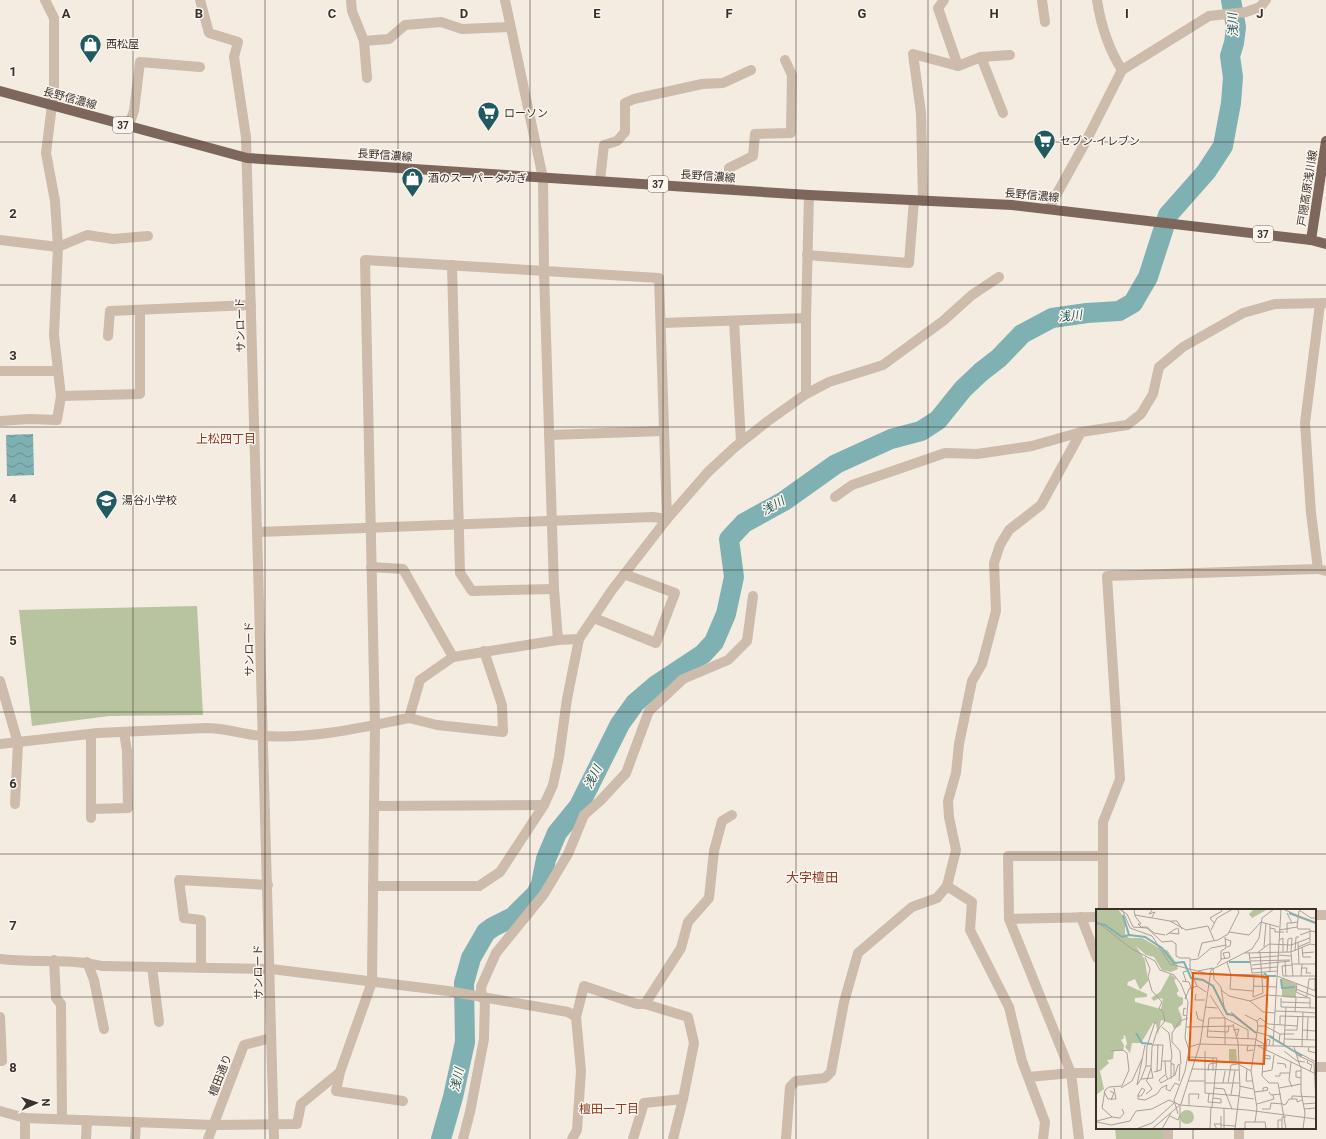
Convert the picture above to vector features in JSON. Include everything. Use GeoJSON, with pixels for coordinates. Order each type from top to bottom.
{"type":"FeatureCollection","features":[{"type":"Feature","properties":{"kind":"main road","name":"長野信濃線"},"geometry":{"type":"LineString","coordinates":[[0,91],[128,127],[247,158],[543,178],[600,180],[809,195],[1049,208],[1311,240],[1326,244]]}},
{"type":"Feature","properties":{"kind":"main road","name":"戸隠高原浅川線"},"geometry":{"type":"LineString","coordinates":[[1311,240],[1326,141]]}},
{"type":"Feature","properties":{"kind":"street"},"geometry":{"type":"LineString","coordinates":[[0,421],[29,419],[57,420],[61,396],[54,335],[58,247],[55,201],[46,153],[52,106],[55,53],[54,18],[45,0]]}},
{"type":"Feature","properties":{"kind":"street","name":"サンロード"},"geometry":{"type":"LineString","coordinates":[[200,0],[209,33],[238,42],[234,57],[241,98],[247,158],[271,969],[271,1038],[274,1139]]}},
{"type":"Feature","properties":{"kind":"street"},"geometry":{"type":"LineString","coordinates":[[351,0],[352,11],[364,41],[367,78]]}},
{"type":"Feature","properties":{"kind":"street"},"geometry":{"type":"LineString","coordinates":[[505,0],[543,178],[549,435],[554,589],[558,640]]}},
{"type":"Feature","properties":{"kind":"street"},"geometry":{"type":"LineString","coordinates":[[944,0],[938,8],[958,66]]}},
{"type":"Feature","properties":{"kind":"street"},"geometry":{"type":"LineString","coordinates":[[1042,0],[1045,22]]}},
{"type":"Feature","properties":{"kind":"street"},"geometry":{"type":"LineString","coordinates":[[1097,0],[1103,30],[1110,51],[1122,70]]}},
{"type":"Feature","properties":{"kind":"street"},"geometry":{"type":"LineString","coordinates":[[1049,208],[1085,143],[1122,70],[1209,16],[1215,14],[1246,12],[1260,7],[1266,0]]}},
{"type":"Feature","properties":{"kind":"street"},"geometry":{"type":"LineString","coordinates":[[364,41],[389,39],[405,25],[441,22],[462,29],[510,27]]}},
{"type":"Feature","properties":{"kind":"street"},"geometry":{"type":"LineString","coordinates":[[807,255],[909,263],[919,201],[921,113],[913,54],[958,66],[981,57],[1010,55]]}},
{"type":"Feature","properties":{"kind":"street"},"geometry":{"type":"LineString","coordinates":[[981,57],[1003,113]]}},
{"type":"Feature","properties":{"kind":"street"},"geometry":{"type":"LineString","coordinates":[[730,189],[729,168],[753,156],[755,134],[791,132],[792,75],[785,60]]}},
{"type":"Feature","properties":{"kind":"street"},"geometry":{"type":"LineString","coordinates":[[128,127],[134,111],[140,62],[200,67]]}},
{"type":"Feature","properties":{"kind":"street"},"geometry":{"type":"LineString","coordinates":[[600,180],[604,145],[617,141],[625,132],[625,103],[634,99],[702,84],[723,84],[751,70]]}},
{"type":"Feature","properties":{"kind":"street"},"geometry":{"type":"LineString","coordinates":[[806,394],[809,195]]}},
{"type":"Feature","properties":{"kind":"street"},"geometry":{"type":"LineString","coordinates":[[0,240],[58,247],[87,235],[113,239],[148,236]]}},
{"type":"Feature","properties":{"kind":"street"},"geometry":{"type":"LineString","coordinates":[[403,1101],[336,1091],[340,1072],[372,982],[375,725],[364,260],[659,278],[662,323],[663,431],[667,519]]}},
{"type":"Feature","properties":{"kind":"street"},"geometry":{"type":"LineString","coordinates":[[452,265],[460,573],[472,591],[554,589]]}},
{"type":"Feature","properties":{"kind":"street"},"geometry":{"type":"LineString","coordinates":[[374,886],[479,886],[500,872],[544,805],[552,785],[559,757],[567,699],[579,639],[624,574],[667,519],[708,472],[741,442],[806,394],[829,382],[883,365],[943,321],[972,295],[999,277]]}},
{"type":"Feature","properties":{"kind":"street"},"geometry":{"type":"LineString","coordinates":[[835,497],[852,485],[945,453],[977,454],[1032,446],[1081,432],[1126,425],[1141,414],[1153,394],[1159,367],[1183,347],[1236,317],[1275,304],[1323,304],[1305,423],[1311,513],[1322,570],[1107,576],[1120,779],[1103,822],[1103,909]]}},
{"type":"Feature","properties":{"kind":"street"},"geometry":{"type":"LineString","coordinates":[[108,336],[110,311],[251,305]]}},
{"type":"Feature","properties":{"kind":"street"},"geometry":{"type":"LineString","coordinates":[[61,396],[140,394],[140,310]]}},
{"type":"Feature","properties":{"kind":"street"},"geometry":{"type":"LineString","coordinates":[[662,323],[806,318]]}},
{"type":"Feature","properties":{"kind":"street"},"geometry":{"type":"LineString","coordinates":[[734,321],[741,442]]}},
{"type":"Feature","properties":{"kind":"street"},"geometry":{"type":"LineString","coordinates":[[0,371],[57,371]]}},
{"type":"Feature","properties":{"kind":"street"},"geometry":{"type":"LineString","coordinates":[[549,435],[663,431]]}},
{"type":"Feature","properties":{"kind":"street"},"geometry":{"type":"LineString","coordinates":[[786,1139],[790,1087],[796,1081],[825,1078],[831,1072],[844,1002],[858,953],[912,907],[938,898],[947,886],[956,850],[949,817],[948,801],[956,773],[959,744],[972,682],[982,664],[996,611],[994,563],[1000,545],[1009,530],[1041,505],[1081,432]]}},
{"type":"Feature","properties":{"kind":"street"},"geometry":{"type":"LineString","coordinates":[[258,532],[653,517],[667,519]]}},
{"type":"Feature","properties":{"kind":"street"},"geometry":{"type":"LineString","coordinates":[[371,568],[403,569],[454,657]]}},
{"type":"Feature","properties":{"kind":"street"},"geometry":{"type":"LineString","coordinates":[[594,618],[656,643],[675,593],[624,574]]}},
{"type":"Feature","properties":{"kind":"street"},"geometry":{"type":"LineString","coordinates":[[463,1139],[470,1112],[484,1039],[481,987],[496,953],[544,894],[568,854],[584,815],[600,801],[626,773],[649,711],[683,679],[728,660],[747,641],[753,596]]}},
{"type":"Feature","properties":{"kind":"street"},"geometry":{"type":"LineString","coordinates":[[408,718],[420,680],[454,657],[558,640],[579,639]]}},
{"type":"Feature","properties":{"kind":"street"},"geometry":{"type":"LineString","coordinates":[[0,744],[91,734],[220,728],[263,736],[313,736],[408,718],[437,725],[503,732],[502,705],[484,651]]}},
{"type":"Feature","properties":{"kind":"street"},"geometry":{"type":"LineString","coordinates":[[0,681],[18,743],[15,804]]}},
{"type":"Feature","properties":{"kind":"street"},"geometry":{"type":"LineString","coordinates":[[91,734],[91,813],[128,808],[127,752],[124,732]]}},
{"type":"Feature","properties":{"kind":"street"},"geometry":{"type":"LineString","coordinates":[[374,806],[544,805]]}},
{"type":"Feature","properties":{"kind":"street"},"geometry":{"type":"LineString","coordinates":[[645,1004],[681,948],[688,922],[709,898],[714,852],[722,821],[732,815]]}},
{"type":"Feature","properties":{"kind":"street"},"geometry":{"type":"LineString","coordinates":[[1078,1139],[1071,1074],[1009,919],[1008,856],[1103,856]]}},
{"type":"Feature","properties":{"kind":"street"},"geometry":{"type":"LineString","coordinates":[[201,968],[201,920],[184,918],[179,880],[268,885]]}},
{"type":"Feature","properties":{"kind":"street"},"geometry":{"type":"LineString","coordinates":[[947,886],[972,902],[970,930],[1008,1007],[1022,1061],[1046,1122],[1043,1139]]}},
{"type":"Feature","properties":{"kind":"street"},"geometry":{"type":"LineString","coordinates":[[1081,917],[1096,955]]}},
{"type":"Feature","properties":{"kind":"street"},"geometry":{"type":"LineString","coordinates":[[1009,919],[1096,917]]}},
{"type":"Feature","properties":{"kind":"street"},"geometry":{"type":"LineString","coordinates":[[0,959],[87,962],[102,966],[271,969],[448,991],[568,1012],[576,1017]]}},
{"type":"Feature","properties":{"kind":"street"},"geometry":{"type":"LineString","coordinates":[[54,960],[56,998],[61,1004],[62,1119]]}},
{"type":"Feature","properties":{"kind":"street"},"geometry":{"type":"LineString","coordinates":[[87,962],[94,980],[104,1029]]}},
{"type":"Feature","properties":{"kind":"street"},"geometry":{"type":"LineString","coordinates":[[152,967],[159,1022]]}},
{"type":"Feature","properties":{"kind":"street"},"geometry":{"type":"LineString","coordinates":[[572,1139],[577,1130],[581,1071],[576,1017],[584,986],[637,1004],[645,1004],[688,1017],[694,1043],[683,1099],[673,1139]]}},
{"type":"Feature","properties":{"kind":"street"},"geometry":{"type":"LineString","coordinates":[[0,1017],[2,1061],[0,1061]]}},
{"type":"Feature","properties":{"kind":"street","name":"檀田通り"},"geometry":{"type":"LineString","coordinates":[[208,1139],[244,1045],[271,1038]]}},
{"type":"Feature","properties":{"kind":"street"},"geometry":{"type":"LineString","coordinates":[[0,1111],[25,1118],[214,1125],[296,1124],[301,1104],[340,1072]]}},
{"type":"Feature","properties":{"kind":"street"},"geometry":{"type":"LineString","coordinates":[[1028,1078],[1096,1073]]}},
{"type":"Feature","properties":{"kind":"street"},"geometry":{"type":"LineString","coordinates":[[633,1139],[644,1103],[683,1099]]}},
{"type":"Feature","properties":{"kind":"street"},"geometry":{"type":"LineString","coordinates":[[24,1139],[25,1118]]}},
{"type":"Feature","properties":{"kind":"street"},"geometry":{"type":"LineString","coordinates":[[86,1139],[87,1120]]}},
{"type":"Feature","properties":{"kind":"street"},"geometry":{"type":"LineString","coordinates":[[135,1139],[136,1122]]}},
{"type":"Feature","properties":{"kind":"green space"},"geometry":{"type":"Polygon","coordinates":[[[197,606],[203,715],[109,716],[32,726],[19,610],[197,606]]]}},
{"type":"Feature","properties":{"kind":"green space"},"geometry":{"type":"Polygon","coordinates":[[[1115,1129],[1166,1129],[1167,1139],[1116,1139],[1115,1129]]]}},
{"type":"Feature","properties":{"kind":"water"},"geometry":{"type":"Polygon","coordinates":[[[33,434],[34,475],[7,476],[6,435],[33,434]]]}},
{"type":"Feature","properties":{"kind":"waterway","name":"浅川"},"geometry":{"type":"LineString","coordinates":[[441,1139],[453,1097],[465,1042],[464,983],[471,958],[486,932],[513,917],[536,894],[541,884],[546,859],[557,833],[579,806],[620,724],[635,703],[656,685],[703,654],[714,642],[726,614],[734,577],[729,539],[744,523],[784,501],[836,464],[891,439],[921,431],[938,420],[963,389],[999,358],[1022,334],[1052,318],[1087,313],[1119,311],[1133,303],[1148,277],[1168,215],[1206,172],[1223,146],[1231,103],[1233,77],[1230,56],[1234,43],[1236,27],[1231,0]]}},
{"type":"Feature","properties":{"kind":"place","name":"西松屋"},"geometry":{"type":"Point","coordinates":[90,64]}},
{"type":"Feature","properties":{"kind":"place","name":"ローソン"},"geometry":{"type":"Point","coordinates":[488,132]}},
{"type":"Feature","properties":{"kind":"place","name":"セブン-イレブン"},"geometry":{"type":"Point","coordinates":[1045,160]}},
{"type":"Feature","properties":{"kind":"place","name":"酒のスーパータカぎ"},"geometry":{"type":"Point","coordinates":[413,198]}},
{"type":"Feature","properties":{"kind":"place","name":"湯谷小学校"},"geometry":{"type":"Point","coordinates":[106,520]}},
{"type":"Feature","properties":{"kind":"district","name":"上松四丁目"},"geometry":{"type":"Point","coordinates":[226,439]}},
{"type":"Feature","properties":{"kind":"district","name":"大字檀田"},"geometry":{"type":"Point","coordinates":[812,877]}},
{"type":"Feature","properties":{"kind":"district","name":"檀田一丁目"},"geometry":{"type":"Point","coordinates":[609,1109]}}]}
